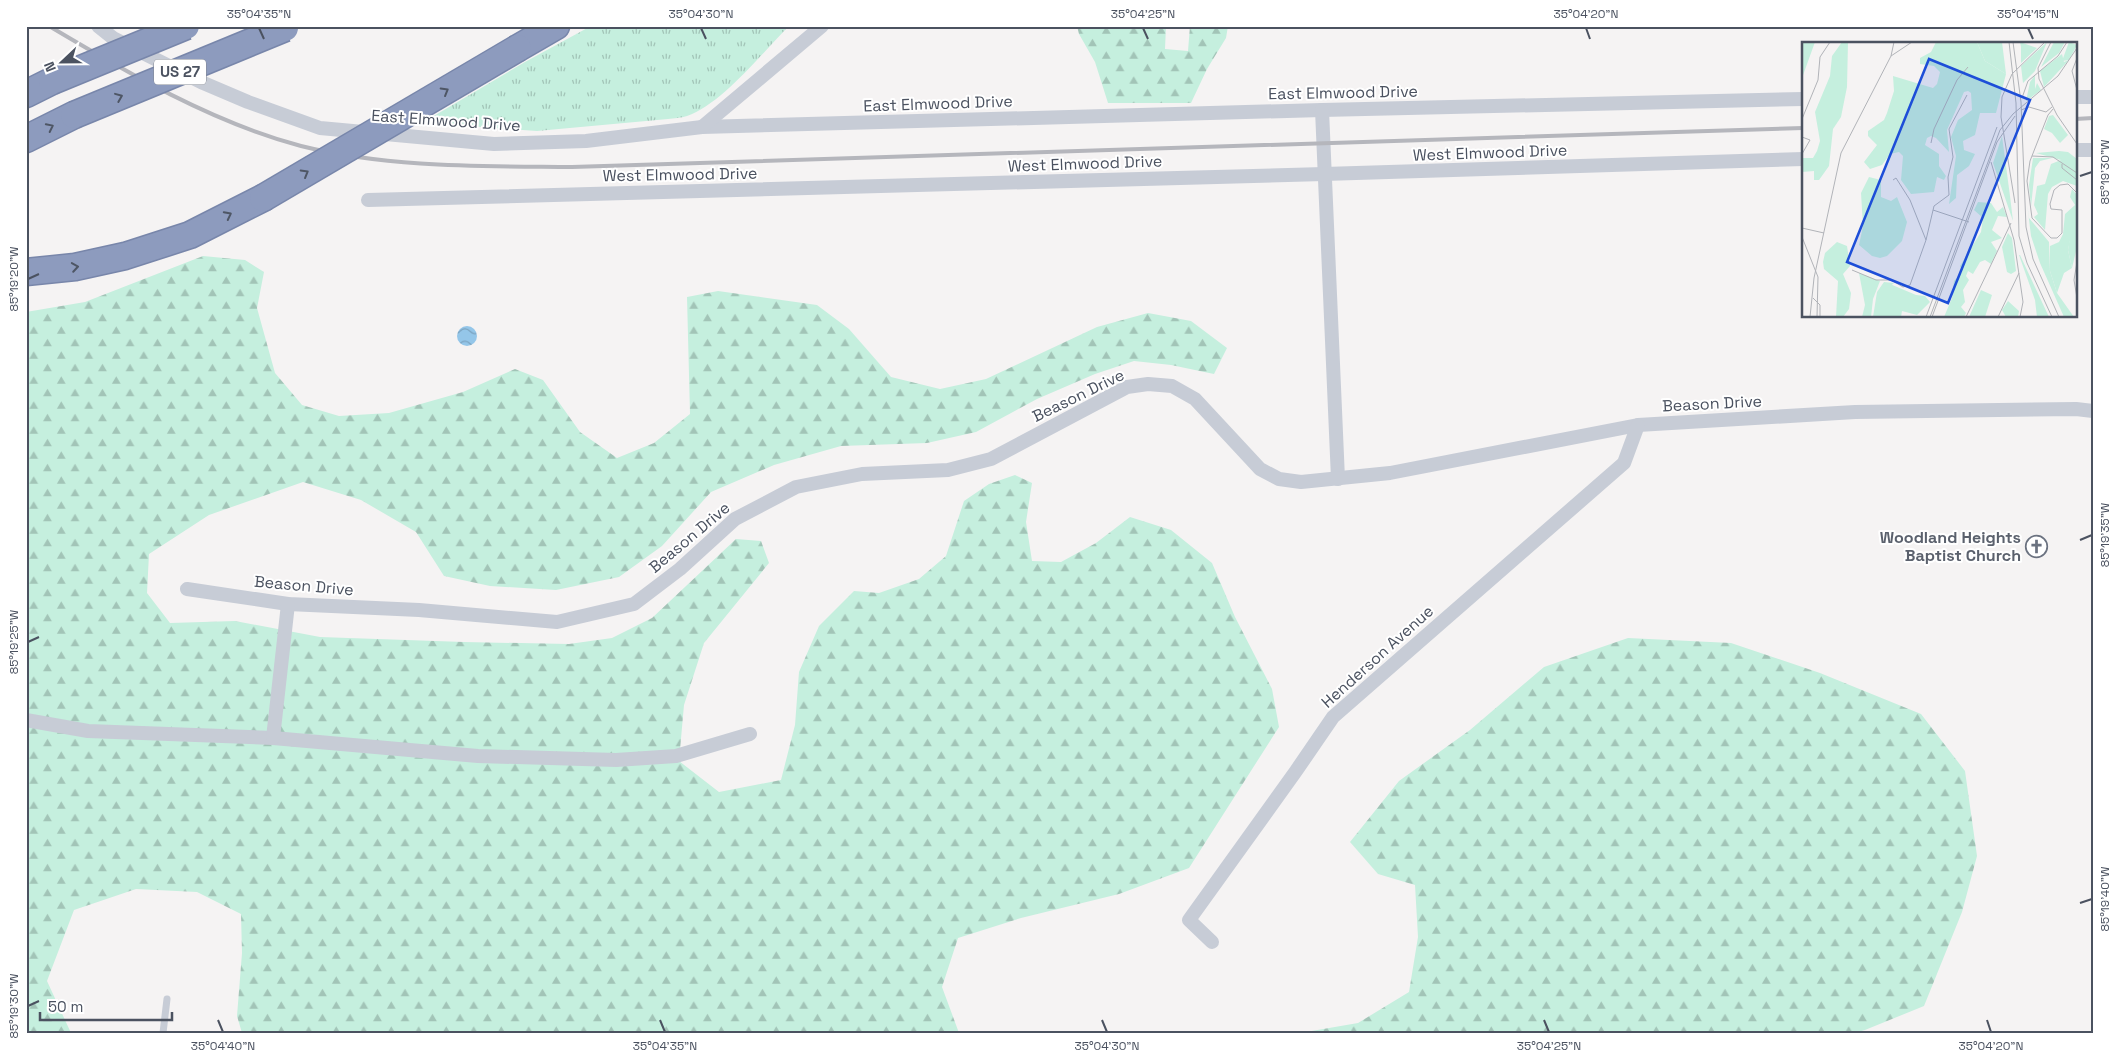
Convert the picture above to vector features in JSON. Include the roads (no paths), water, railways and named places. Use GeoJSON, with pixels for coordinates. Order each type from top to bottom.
{"type":"FeatureCollection","features":[{"type":"Feature","properties":{"kind":"highway","name":"US 27"},"geometry":{"type":"LineString","coordinates":[[26,94],[52,81],[186,26]]}},
{"type":"Feature","properties":{"kind":"highway"},"geometry":{"type":"LineString","coordinates":[[26,272],[75,267],[125,256],[190,235],[262,198],[556,26]]}},
{"type":"Feature","properties":{"kind":"highway","name":"US 27"},"geometry":{"type":"LineString","coordinates":[[26,139],[74,115],[287,27]]}},
{"type":"Feature","properties":{"kind":"highway"},"geometry":{"type":"LineString","coordinates":[[26,84],[52,81]]}},
{"type":"Feature","properties":{"kind":"street","name":"East Elmwood Drive"},"geometry":{"type":"LineString","coordinates":[[98,26],[113,38],[201,82],[248,102],[320,128],[494,144],[586,142],[702,127],[1802,99]]}},
{"type":"Feature","properties":{"kind":"street"},"geometry":{"type":"LineString","coordinates":[[702,127],[822,26]]}},
{"type":"Feature","properties":{"kind":"street"},"geometry":{"type":"LineString","coordinates":[[2076,97],[2093,97]]}},
{"type":"Feature","properties":{"kind":"street"},"geometry":{"type":"LineString","coordinates":[[1322,110],[1338,479]]}},
{"type":"Feature","properties":{"kind":"street"},"geometry":{"type":"LineString","coordinates":[[2076,150],[2093,150]]}},
{"type":"Feature","properties":{"kind":"street","name":"West Elmwood Drive"},"geometry":{"type":"LineString","coordinates":[[368,200],[1802,159]]}},
{"type":"Feature","properties":{"kind":"street","name":"Beason Drive"},"geometry":{"type":"LineString","coordinates":[[188,590],[288,604],[419,610],[557,622],[634,604],[680,569],[735,519],[796,487],[862,474],[948,470],[991,459],[1127,387],[1148,384],[1172,386],[1195,400],[1260,469],[1278,479],[1300,482],[1390,473],[1638,425],[1856,412],[2076,409],[2093,411]]}},
{"type":"Feature","properties":{"kind":"street","name":"Henderson Avenue"},"geometry":{"type":"LineString","coordinates":[[1212,942],[1189,920],[1296,771],[1332,717],[1624,463],[1638,425]]}},
{"type":"Feature","properties":{"kind":"street"},"geometry":{"type":"LineString","coordinates":[[273,738],[288,604]]}},
{"type":"Feature","properties":{"kind":"street"},"geometry":{"type":"LineString","coordinates":[[26,720],[88,731],[273,738],[478,756],[616,760],[676,756],[750,734]]}},
{"type":"Feature","properties":{"kind":"lane"},"geometry":{"type":"LineString","coordinates":[[162,1033],[167,999]]}},
{"type":"Feature","properties":{"kind":"water"},"geometry":{"type":"Polygon","coordinates":[[[467,326],[474,329],[477,336],[474,343],[467,346],[460,343],[457,336],[460,329],[467,326]]]}},
{"type":"Feature","properties":{"kind":"railway"},"geometry":{"type":"LineString","coordinates":[[49,26],[171,95],[235,124],[268,136],[334,153],[402,162],[436,164],[572,167],[1802,128]]}},
{"type":"Feature","properties":{"kind":"railway"},"geometry":{"type":"LineString","coordinates":[[2076,119],[2093,118]]}},
{"type":"Feature","properties":{"kind":"place","name":"Woodland Heights Baptist Church"},"geometry":{"type":"Point","coordinates":[2037,546]}}]}
